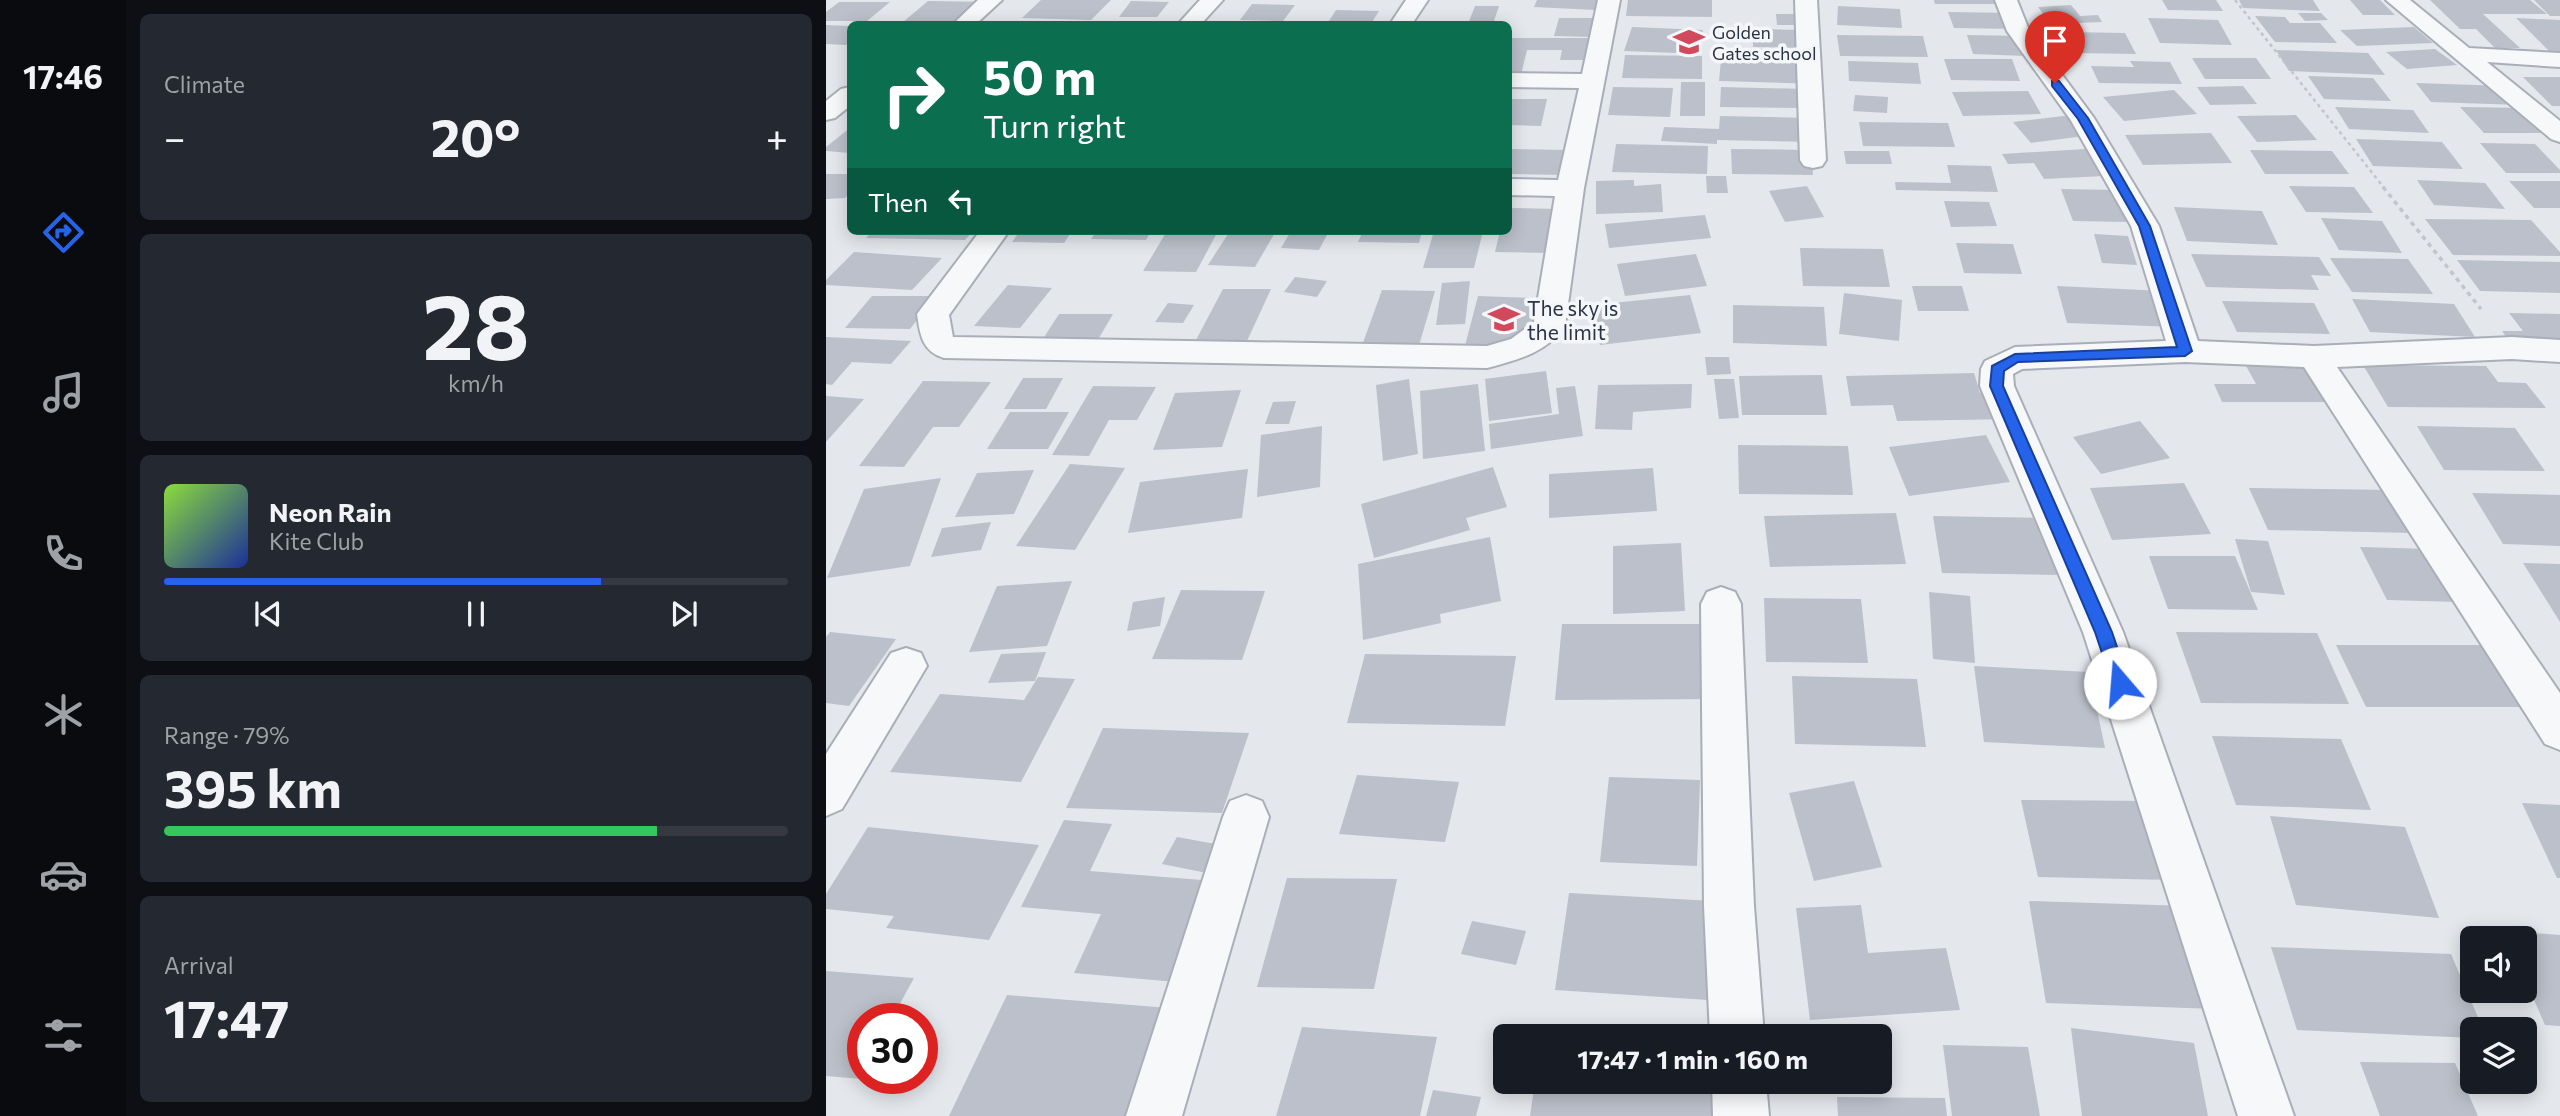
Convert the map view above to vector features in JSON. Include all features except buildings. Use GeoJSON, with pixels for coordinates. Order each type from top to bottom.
{"type":"FeatureCollection","features":[{"type":"Feature","properties":{"kind":"street"},"geometry":{"type":"LineString","coordinates":[[967,21],[991,0]]}},
{"type":"Feature","properties":{"kind":"street"},"geometry":{"type":"LineString","coordinates":[[1192,21],[1212,0]]}},
{"type":"Feature","properties":{"kind":"street"},"geometry":{"type":"LineString","coordinates":[[1403,21],[1417,0]]}},
{"type":"Feature","properties":{"kind":"street"},"geometry":{"type":"LineString","coordinates":[[992,235],[933,314],[936,338],[944,347],[1487,358],[1522,347],[1549,326],[1570,188],[1609,0]]}},
{"type":"Feature","properties":{"kind":"street"},"geometry":{"type":"LineString","coordinates":[[1806,0],[1813,160]]}},
{"type":"Feature","properties":{"kind":"street"},"geometry":{"type":"LineString","coordinates":[[2006,0],[2018,31],[2082,118],[2145,226],[2185,351]]}},
{"type":"Feature","properties":{"kind":"street"},"geometry":{"type":"LineString","coordinates":[[2397,0],[2560,134]]}},
{"type":"Feature","properties":{"kind":"street"},"geometry":{"type":"LineString","coordinates":[[2462,54],[2560,60]]}},
{"type":"Feature","properties":{"kind":"street"},"geometry":{"type":"LineString","coordinates":[[1512,80],[1593,81]]}},
{"type":"Feature","properties":{"kind":"street"},"geometry":{"type":"LineString","coordinates":[[826,113],[847,96]]}},
{"type":"Feature","properties":{"kind":"street"},"geometry":{"type":"LineString","coordinates":[[1512,187],[1570,188]]}},
{"type":"Feature","properties":{"kind":"street"},"geometry":{"type":"LineString","coordinates":[[2266,1116],[2103,632],[1997,386],[1997,369],[2015,358],[2185,351],[2314,357],[2512,348],[2560,352]]}},
{"type":"Feature","properties":{"kind":"street"},"geometry":{"type":"LineString","coordinates":[[2314,357],[2560,730]]}},
{"type":"Feature","properties":{"kind":"street"},"geometry":{"type":"LineString","coordinates":[[1721,604],[1729,906],[1736,1024]]}},
{"type":"Feature","properties":{"kind":"street"},"geometry":{"type":"LineString","coordinates":[[826,794],[906,666]]}},
{"type":"Feature","properties":{"kind":"street"},"geometry":{"type":"LineString","coordinates":[[1154,1116],[1246,817]]}},
{"type":"Feature","properties":{"kind":"street"},"geometry":{"type":"LineString","coordinates":[[1740,1094],[1741,1116]]}},
{"type":"Feature","properties":{"kind":"path"},"geometry":{"type":"LineString","coordinates":[[2235,0],[2512,348]]}},
{"type":"Feature","properties":{"kind":"place","name":"Golden Gates school"},"geometry":{"type":"Point","coordinates":[1689,42]}},
{"type":"Feature","properties":{"kind":"place","name":"The sky is the limit"},"geometry":{"type":"Point","coordinates":[1504,319]}},
{"type":"Feature","properties":{"kind":"route"},"geometry":{"type":"LineString","coordinates":[[2055,83],[2082,118],[2145,226],[2185,351],[2015,358],[1997,369],[1997,386],[2103,632],[2120,683]]}}]}
